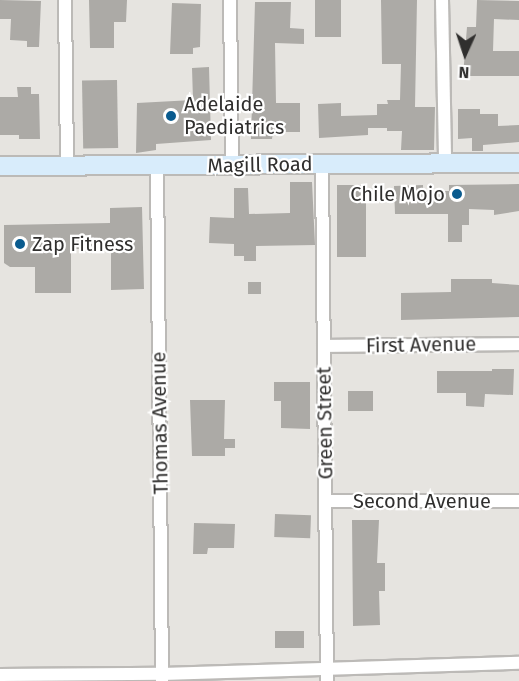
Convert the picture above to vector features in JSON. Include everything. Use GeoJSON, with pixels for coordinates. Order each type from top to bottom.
{"type":"FeatureCollection","features":[{"type":"Feature","properties":{"kind":"main road","name":"Magill Road"},"geometry":{"type":"LineString","coordinates":[[0,166],[519,163]]}},
{"type":"Feature","properties":{"kind":"street"},"geometry":{"type":"LineString","coordinates":[[64,0],[67,166]]}},
{"type":"Feature","properties":{"kind":"street"},"geometry":{"type":"LineString","coordinates":[[230,0],[232,165]]}},
{"type":"Feature","properties":{"kind":"street"},"geometry":{"type":"LineString","coordinates":[[442,0],[445,163]]}},
{"type":"Feature","properties":{"kind":"street","name":"Green Street"},"geometry":{"type":"LineString","coordinates":[[322,164],[327,675]]}},
{"type":"Feature","properties":{"kind":"street","name":"Thomas Avenue"},"geometry":{"type":"LineString","coordinates":[[157,166],[162,678]]}},
{"type":"Feature","properties":{"kind":"street","name":"First Avenue"},"geometry":{"type":"LineString","coordinates":[[324,346],[519,344]]}},
{"type":"Feature","properties":{"kind":"street","name":"Second Avenue"},"geometry":{"type":"LineString","coordinates":[[325,501],[519,501]]}},
{"type":"Feature","properties":{"kind":"street"},"geometry":{"type":"LineString","coordinates":[[0,675],[162,678],[327,675],[519,663]]}},
{"type":"Feature","properties":{"kind":"building"},"geometry":{"type":"Polygon","coordinates":[[[0,0],[41,1],[39,47],[27,47],[27,41],[10,40],[11,19],[0,19],[0,0]]]}},
{"type":"Feature","properties":{"kind":"building"},"geometry":{"type":"Polygon","coordinates":[[[89,0],[127,0],[126,22],[114,22],[114,48],[90,48],[89,0]]]}},
{"type":"Feature","properties":{"kind":"building"},"geometry":{"type":"Polygon","coordinates":[[[315,0],[341,0],[341,37],[315,37],[315,0]]]}},
{"type":"Feature","properties":{"kind":"building"},"geometry":{"type":"Polygon","coordinates":[[[381,0],[417,0],[415,107],[435,107],[434,150],[401,150],[402,131],[387,131],[387,128],[368,128],[368,135],[319,138],[318,104],[341,103],[341,116],[377,115],[377,104],[388,104],[387,100],[400,100],[401,64],[382,64],[381,0]]]}},
{"type":"Feature","properties":{"kind":"building"},"geometry":{"type":"Polygon","coordinates":[[[477,0],[519,1],[519,20],[494,19],[493,51],[519,51],[519,76],[463,76],[467,27],[476,27],[477,0]]]}},
{"type":"Feature","properties":{"kind":"building"},"geometry":{"type":"Polygon","coordinates":[[[255,2],[291,2],[290,28],[304,29],[304,44],[275,43],[276,103],[300,103],[300,132],[273,132],[272,139],[251,139],[255,2]]]}},
{"type":"Feature","properties":{"kind":"building"},"geometry":{"type":"Polygon","coordinates":[[[172,3],[201,4],[200,47],[193,48],[193,54],[170,54],[172,3]]]}},
{"type":"Feature","properties":{"kind":"building"},"geometry":{"type":"Polygon","coordinates":[[[209,67],[211,140],[156,144],[156,150],[136,153],[137,103],[193,100],[192,68],[209,67]]]}},
{"type":"Feature","properties":{"kind":"building"},"geometry":{"type":"Polygon","coordinates":[[[117,80],[118,148],[83,149],[82,81],[117,80]]]}},
{"type":"Feature","properties":{"kind":"building"},"geometry":{"type":"Polygon","coordinates":[[[17,87],[31,87],[31,94],[39,94],[40,139],[19,139],[19,135],[0,135],[0,97],[18,97],[17,87]]]}},
{"type":"Feature","properties":{"kind":"building"},"geometry":{"type":"Polygon","coordinates":[[[458,109],[480,109],[480,114],[498,114],[498,126],[519,125],[519,142],[483,145],[483,151],[472,151],[472,138],[458,139],[458,109]]]}},
{"type":"Feature","properties":{"kind":"building"},"geometry":{"type":"Polygon","coordinates":[[[290,182],[312,182],[315,245],[256,246],[256,261],[244,261],[244,256],[234,256],[234,244],[209,243],[210,217],[234,218],[234,188],[248,188],[249,214],[290,213],[290,182]]]}},
{"type":"Feature","properties":{"kind":"building"},"geometry":{"type":"Polygon","coordinates":[[[519,184],[519,211],[494,215],[494,210],[469,209],[469,225],[462,225],[462,242],[448,242],[448,214],[395,214],[394,186],[423,185],[423,191],[449,191],[449,185],[519,184]]]}},
{"type":"Feature","properties":{"kind":"building"},"geometry":{"type":"Polygon","coordinates":[[[337,185],[366,185],[366,257],[337,257],[337,185]]]}},
{"type":"Feature","properties":{"kind":"building"},"geometry":{"type":"Polygon","coordinates":[[[142,207],[144,289],[111,290],[111,249],[71,249],[71,293],[35,293],[35,267],[10,267],[4,263],[4,225],[110,223],[110,208],[142,207]]]}},
{"type":"Feature","properties":{"kind":"building"},"geometry":{"type":"Polygon","coordinates":[[[451,279],[492,279],[492,283],[519,285],[519,317],[401,320],[401,293],[451,292],[451,279]]]}},
{"type":"Feature","properties":{"kind":"building"},"geometry":{"type":"Polygon","coordinates":[[[248,282],[261,282],[261,294],[248,294],[248,282]]]}},
{"type":"Feature","properties":{"kind":"building"},"geometry":{"type":"Polygon","coordinates":[[[492,369],[514,369],[513,395],[485,394],[484,407],[466,406],[466,393],[437,393],[437,371],[492,371],[492,369]]]}},
{"type":"Feature","properties":{"kind":"building"},"geometry":{"type":"Polygon","coordinates":[[[274,382],[310,382],[310,429],[281,428],[281,401],[274,401],[274,382]]]}},
{"type":"Feature","properties":{"kind":"building"},"geometry":{"type":"Polygon","coordinates":[[[348,391],[373,391],[373,411],[348,411],[348,391]]]}},
{"type":"Feature","properties":{"kind":"building"},"geometry":{"type":"Polygon","coordinates":[[[190,400],[225,400],[224,439],[235,439],[235,448],[225,448],[225,456],[192,456],[190,400]]]}},
{"type":"Feature","properties":{"kind":"building"},"geometry":{"type":"Polygon","coordinates":[[[275,514],[311,515],[310,538],[274,537],[275,514]]]}},
{"type":"Feature","properties":{"kind":"building"},"geometry":{"type":"Polygon","coordinates":[[[352,520],[379,520],[377,563],[385,563],[385,591],[379,591],[380,625],[353,626],[352,520]]]}},
{"type":"Feature","properties":{"kind":"building"},"geometry":{"type":"Polygon","coordinates":[[[194,523],[235,524],[234,548],[208,548],[207,554],[193,554],[194,523]]]}},
{"type":"Feature","properties":{"kind":"building"},"geometry":{"type":"Polygon","coordinates":[[[275,631],[304,631],[304,648],[275,648],[275,631]]]}},
{"type":"Feature","properties":{"kind":"place","name":"Adelaide Paediatrics"},"geometry":{"type":"Point","coordinates":[171,116]}},
{"type":"Feature","properties":{"kind":"place","name":"Chile Mojo"},"geometry":{"type":"Point","coordinates":[457,194]}},
{"type":"Feature","properties":{"kind":"place","name":"Zap Fitness"},"geometry":{"type":"Point","coordinates":[20,244]}}]}
